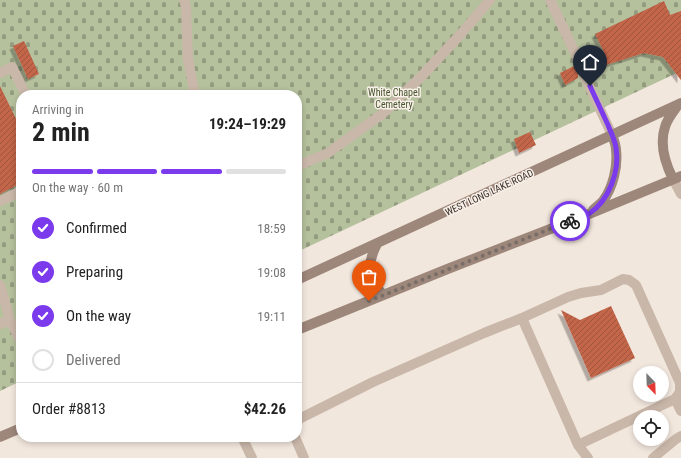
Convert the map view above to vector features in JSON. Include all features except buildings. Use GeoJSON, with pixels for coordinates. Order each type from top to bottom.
{"type":"FeatureCollection","features":[{"type":"Feature","properties":{"kind":"main road","name":"WEST LONG LAKE ROAD"},"geometry":{"type":"LineString","coordinates":[[302,278],[679,104]]}},
{"type":"Feature","properties":{"kind":"main road"},"geometry":{"type":"LineString","coordinates":[[302,328],[589,214],[677,177],[665,160],[663,139],[665,126],[679,104]]}},
{"type":"Feature","properties":{"kind":"main road"},"geometry":{"type":"LineString","coordinates":[[589,214],[602,201],[611,186],[615,173],[617,161],[616,148],[612,135]]}},
{"type":"Feature","properties":{"kind":"main road"},"geometry":{"type":"LineString","coordinates":[[377,244],[372,253],[369,265],[371,276],[383,295]]}},
{"type":"Feature","properties":{"kind":"main road"},"geometry":{"type":"LineString","coordinates":[[0,437],[16,430]]}},
{"type":"Feature","properties":{"kind":"street"},"geometry":{"type":"LineString","coordinates":[[184,0],[186,7],[188,60],[194,90]]}},
{"type":"Feature","properties":{"kind":"street"},"geometry":{"type":"LineString","coordinates":[[302,164],[328,153],[382,114],[421,77],[490,0]]}},
{"type":"Feature","properties":{"kind":"street"},"geometry":{"type":"LineString","coordinates":[[550,0],[580,63]]}},
{"type":"Feature","properties":{"kind":"street"},"geometry":{"type":"LineString","coordinates":[[0,73],[12,67],[24,90]]}},
{"type":"Feature","properties":{"kind":"street"},"geometry":{"type":"LineString","coordinates":[[584,75],[612,135]]}},
{"type":"Feature","properties":{"kind":"street"},"geometry":{"type":"LineString","coordinates":[[677,177],[681,194]]}},
{"type":"Feature","properties":{"kind":"street"},"geometry":{"type":"LineString","coordinates":[[0,201],[16,193]]}},
{"type":"Feature","properties":{"kind":"street"},"geometry":{"type":"LineString","coordinates":[[302,418],[373,382],[568,297],[581,293],[601,290],[623,279],[629,280],[636,285],[680,384],[680,392],[674,399],[578,445]]}},
{"type":"Feature","properties":{"kind":"street"},"geometry":{"type":"LineString","coordinates":[[0,284],[10,320],[16,332]]}},
{"type":"Feature","properties":{"kind":"street"},"geometry":{"type":"LineString","coordinates":[[522,318],[578,445],[588,458]]}},
{"type":"Feature","properties":{"kind":"street"},"geometry":{"type":"LineString","coordinates":[[0,324],[10,320]]}},
{"type":"Feature","properties":{"kind":"street"},"geometry":{"type":"LineString","coordinates":[[674,399],[681,411]]}},
{"type":"Feature","properties":{"kind":"street"},"geometry":{"type":"LineString","coordinates":[[653,458],[681,436]]}},
{"type":"Feature","properties":{"kind":"street"},"geometry":{"type":"LineString","coordinates":[[244,442],[252,458]]}},
{"type":"Feature","properties":{"kind":"street"},"geometry":{"type":"LineString","coordinates":[[297,442],[304,458]]}},
{"type":"Feature","properties":{"kind":"green space","name":"White Chapel Cemetery"},"geometry":{"type":"Polygon","coordinates":[[[0,0],[681,0],[681,71],[302,250],[302,90],[16,90],[16,383],[0,391],[0,0]]]}},
{"type":"Feature","properties":{"kind":"way so far"},"geometry":{"type":"LineString","coordinates":[[369,301],[570,221]]}},
{"type":"Feature","properties":{"kind":"route"},"geometry":{"type":"LineString","coordinates":[[570,221],[589,214],[602,201],[611,186],[617,161],[616,148],[612,135],[590,86]]}}]}
